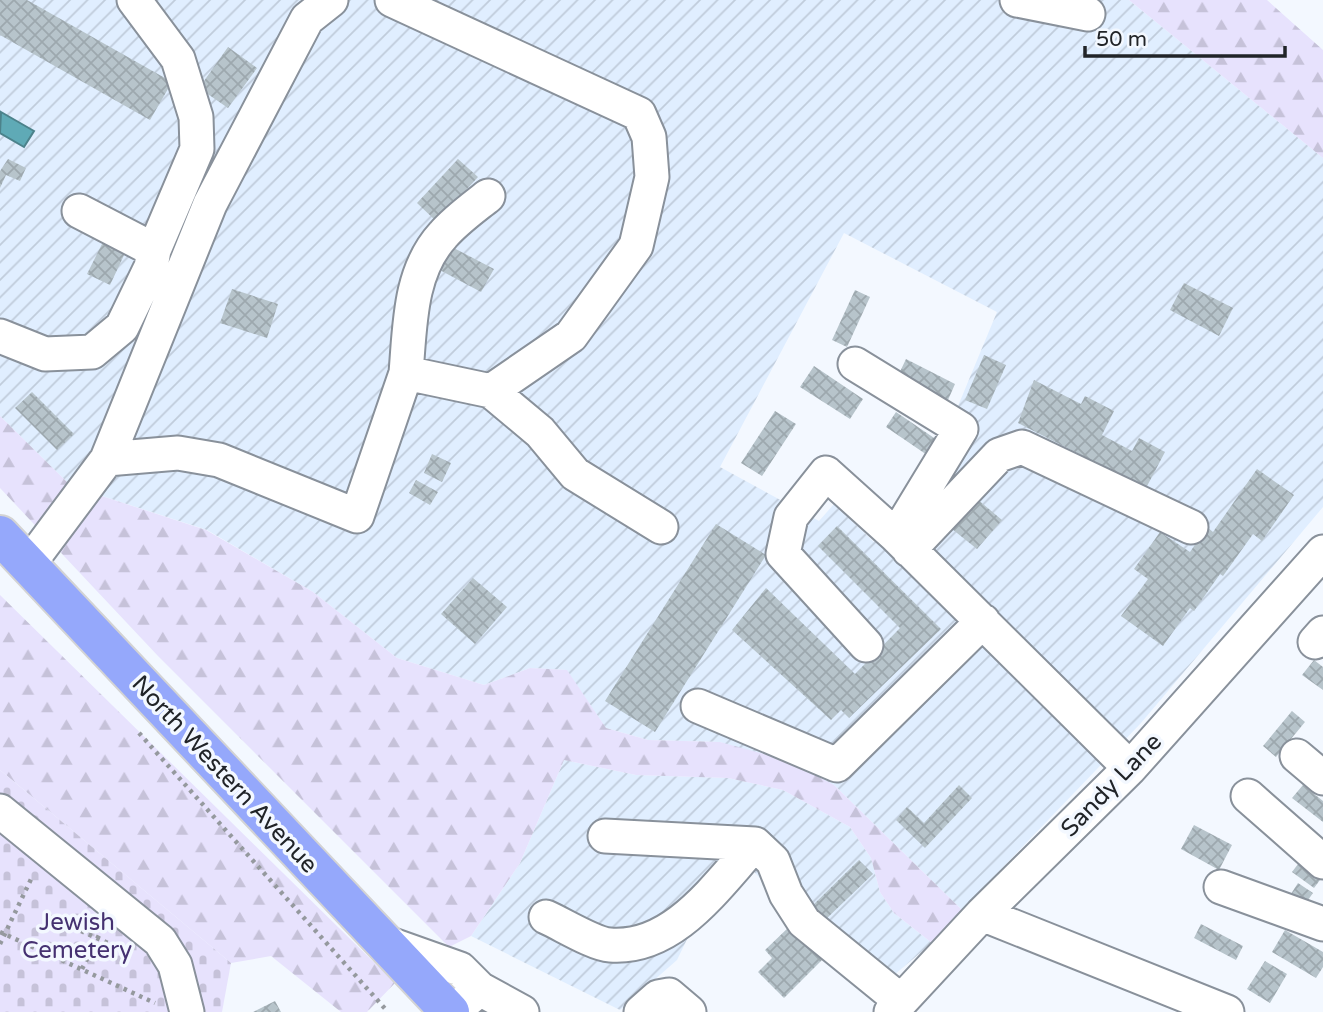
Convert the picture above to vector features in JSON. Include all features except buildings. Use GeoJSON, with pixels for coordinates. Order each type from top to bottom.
{"type":"FeatureCollection","features":[{"type":"Feature","properties":{"kind":"highway","name":"North Western Avenue"},"geometry":{"type":"LineString","coordinates":[[0,535],[451,1012]]}},
{"type":"Feature","properties":{"kind":"street"},"geometry":{"type":"LineString","coordinates":[[0,336],[45,354],[92,352],[122,327],[151,267],[155,250],[197,149],[196,117],[178,58],[134,0]]}},
{"type":"Feature","properties":{"kind":"street"},"geometry":{"type":"LineString","coordinates":[[28,565],[107,459],[210,204],[307,19],[331,0]]}},
{"type":"Feature","properties":{"kind":"street"},"geometry":{"type":"LineString","coordinates":[[392,0],[639,114],[649,137],[652,177],[636,246],[571,336],[491,391]]}},
{"type":"Feature","properties":{"kind":"street"},"geometry":{"type":"LineString","coordinates":[[1017,0],[1088,14]]}},
{"type":"Feature","properties":{"kind":"street"},"geometry":{"type":"LineString","coordinates":[[107,459],[178,453],[219,460],[358,516],[406,373],[412,301],[424,263],[442,235],[488,196]]}},
{"type":"Feature","properties":{"kind":"street"},"geometry":{"type":"LineString","coordinates":[[79,211],[155,250]]}},
{"type":"Feature","properties":{"kind":"street"},"geometry":{"type":"LineString","coordinates":[[855,364],[961,429],[902,543]]}},
{"type":"Feature","properties":{"kind":"street"},"geometry":{"type":"LineString","coordinates":[[406,373],[491,391],[540,432],[575,474],[661,527]]}},
{"type":"Feature","properties":{"kind":"street"},"geometry":{"type":"LineString","coordinates":[[902,543],[999,455],[1022,447],[1191,527]]}},
{"type":"Feature","properties":{"kind":"street"},"geometry":{"type":"LineString","coordinates":[[866,645],[783,554],[791,517],[827,473],[983,621],[1130,768]]}},
{"type":"Feature","properties":{"kind":"street","name":"Sandy Lane"},"geometry":{"type":"LineString","coordinates":[[896,1007],[982,914],[1130,768],[1323,552]]}},
{"type":"Feature","properties":{"kind":"street"},"geometry":{"type":"LineString","coordinates":[[698,706],[837,765],[983,621]]}},
{"type":"Feature","properties":{"kind":"street"},"geometry":{"type":"LineString","coordinates":[[1297,756],[1323,778]]}},
{"type":"Feature","properties":{"kind":"street"},"geometry":{"type":"LineString","coordinates":[[1248,796],[1323,862]]}},
{"type":"Feature","properties":{"kind":"street"},"geometry":{"type":"LineString","coordinates":[[0,811],[169,951],[175,1009]]}},
{"type":"Feature","properties":{"kind":"street"},"geometry":{"type":"LineString","coordinates":[[605,836],[755,844],[773,861],[786,894],[804,922],[896,1007]]}},
{"type":"Feature","properties":{"kind":"street"},"geometry":{"type":"LineString","coordinates":[[546,916],[609,945],[641,941],[681,923],[755,844]]}},
{"type":"Feature","properties":{"kind":"street"},"geometry":{"type":"LineString","coordinates":[[1221,887],[1323,923]]}},
{"type":"Feature","properties":{"kind":"street"},"geometry":{"type":"LineString","coordinates":[[982,914],[1227,1012]]}},
{"type":"Feature","properties":{"kind":"street"},"geometry":{"type":"LineString","coordinates":[[384,942],[460,969],[480,989],[522,1012]]}},
{"type":"Feature","properties":{"kind":"street"},"geometry":{"type":"LineString","coordinates":[[451,1012],[480,989]]}},
{"type":"Feature","properties":{"kind":"street"},"geometry":{"type":"LineString","coordinates":[[640,1012],[658,997],[669,995],[689,1012]]}},
{"type":"Feature","properties":{"kind":"path"},"geometry":{"type":"LineString","coordinates":[[129,723],[388,1012]]}},
{"type":"Feature","properties":{"kind":"path"},"geometry":{"type":"LineString","coordinates":[[0,944],[2,933],[46,849]]}},
{"type":"Feature","properties":{"kind":"path"},"geometry":{"type":"LineString","coordinates":[[82,969],[115,904]]}},
{"type":"Feature","properties":{"kind":"path"},"geometry":{"type":"LineString","coordinates":[[50,916],[121,949]]}},
{"type":"Feature","properties":{"kind":"path"},"geometry":{"type":"LineString","coordinates":[[2,933],[175,1009]]}},
{"type":"Feature","properties":{"kind":"shaded area"},"geometry":{"type":"Polygon","coordinates":[[[0,0],[1129,0],[1323,158],[1323,507],[1141,723],[962,910],[834,785],[720,742],[648,740],[606,728],[566,670],[530,668],[484,685],[397,658],[313,592],[207,530],[71,486],[0,416],[0,0]],[[844,233],[720,467],[819,521],[834,504],[874,542],[941,447],[997,312],[844,233]]]}},
{"type":"Feature","properties":{"kind":"shaded area"},"geometry":{"type":"Polygon","coordinates":[[[564,760],[636,775],[728,778],[783,790],[850,827],[871,858],[880,892],[894,913],[932,943],[875,991],[818,943],[748,865],[693,927],[677,960],[620,1010],[471,936],[520,863],[564,760]]]}},
{"type":"Feature","properties":{"kind":"green space"},"geometry":{"type":"Polygon","coordinates":[[[1129,0],[1267,0],[1323,50],[1323,158],[1129,0]]]}},
{"type":"Feature","properties":{"kind":"green space"},"geometry":{"type":"Polygon","coordinates":[[[0,416],[71,486],[206,530],[313,592],[397,658],[484,685],[530,668],[567,670],[606,728],[648,740],[720,742],[786,760],[834,785],[962,910],[932,943],[894,913],[880,892],[871,858],[850,827],[783,790],[728,778],[636,775],[564,760],[520,863],[471,936],[449,947],[158,656],[0,488],[0,416]]]}},
{"type":"Feature","properties":{"kind":"green space"},"geometry":{"type":"Polygon","coordinates":[[[0,595],[395,983],[367,1012],[341,1012],[271,956],[231,963],[0,770],[0,595]]]}},
{"type":"Feature","properties":{"kind":"green space","name":"Jewish Cemetery"},"geometry":{"type":"Polygon","coordinates":[[[0,770],[231,963],[222,1012],[0,1012],[0,770]]]}},
{"type":"Feature","properties":{"kind":"water"},"geometry":{"type":"Polygon","coordinates":[[[1,112],[34,131],[24,147],[0,133],[1,112]]]}}]}
